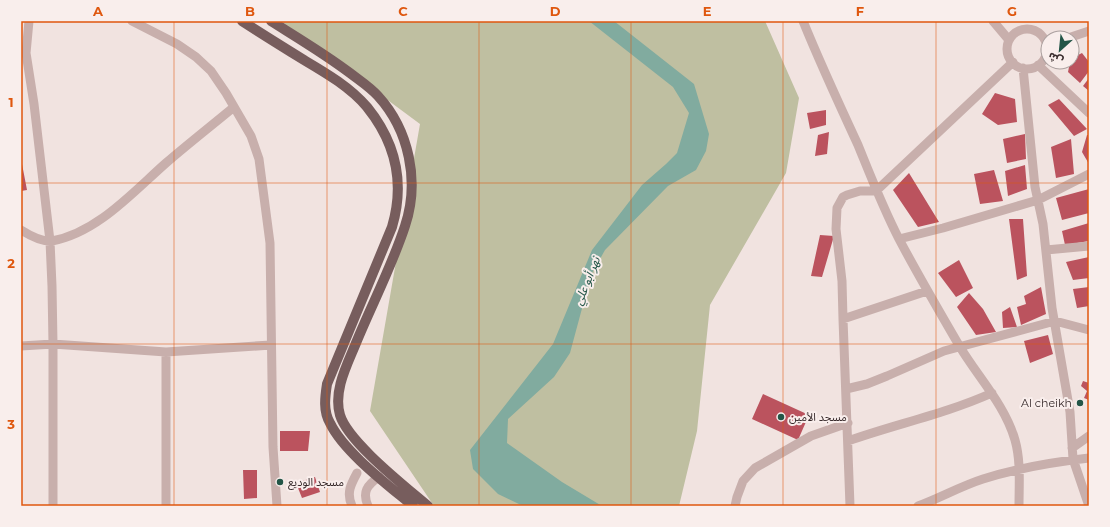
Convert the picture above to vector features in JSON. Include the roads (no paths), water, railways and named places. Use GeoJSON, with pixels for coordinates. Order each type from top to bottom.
{"type":"FeatureCollection","features":[{"type":"Feature","properties":{"kind":"main road"},"geometry":{"type":"LineString","coordinates":[[242,21],[334,79],[366,107],[380,126],[396,164],[398,182],[397,203],[392,227],[327,384],[325,410],[330,423],[341,440],[379,477],[413,506]]}},
{"type":"Feature","properties":{"kind":"main road"},"geometry":{"type":"LineString","coordinates":[[271,21],[323,54],[361,81],[377,95],[390,111],[404,138],[410,155],[412,183],[406,224],[396,251],[349,360],[338,398],[340,415],[345,425],[370,459],[428,506]]}},
{"type":"Feature","properties":{"kind":"main road"},"geometry":{"type":"LineString","coordinates":[[316,67],[323,54]]}},
{"type":"Feature","properties":{"kind":"street"},"geometry":{"type":"LineString","coordinates":[[29,21],[26,53],[34,104],[50,241],[53,344],[52,506]]}},
{"type":"Feature","properties":{"kind":"street"},"geometry":{"type":"LineString","coordinates":[[132,21],[177,44],[196,57],[211,72],[251,136],[259,159],[270,243],[271,345],[276,506]]}},
{"type":"Feature","properties":{"kind":"street"},"geometry":{"type":"LineString","coordinates":[[802,21],[884,209],[899,239],[927,291],[960,346],[992,393],[1009,424],[1015,440],[1019,469],[1019,506]]}},
{"type":"Feature","properties":{"kind":"street"},"geometry":{"type":"LineString","coordinates":[[994,21],[1009,40]]}},
{"type":"Feature","properties":{"kind":"street"},"geometry":{"type":"LineString","coordinates":[[1040,35],[1025,25],[1009,40],[1008,52],[1013,62],[1023,68],[1034,67],[1040,62]]}},
{"type":"Feature","properties":{"kind":"street"},"geometry":{"type":"LineString","coordinates":[[850,506],[842,281],[836,229],[837,208],[843,197],[847,195],[860,191],[876,191],[1013,62]]}},
{"type":"Feature","properties":{"kind":"street"},"geometry":{"type":"LineString","coordinates":[[1038,65],[1089,113]]}},
{"type":"Feature","properties":{"kind":"street"},"geometry":{"type":"LineString","coordinates":[[1023,68],[1033,171],[1070,412],[1073,459],[1089,506]]}},
{"type":"Feature","properties":{"kind":"street"},"geometry":{"type":"LineString","coordinates":[[21,230],[34,237],[50,241],[76,234],[103,219],[234,107]]}},
{"type":"Feature","properties":{"kind":"street"},"geometry":{"type":"LineString","coordinates":[[899,239],[943,228],[1038,200],[1089,174]]}},
{"type":"Feature","properties":{"kind":"street"},"geometry":{"type":"LineString","coordinates":[[1046,250],[1089,246]]}},
{"type":"Feature","properties":{"kind":"street"},"geometry":{"type":"LineString","coordinates":[[843,319],[927,291]]}},
{"type":"Feature","properties":{"kind":"street"},"geometry":{"type":"LineString","coordinates":[[846,389],[867,384],[944,351],[1055,321],[1089,330]]}},
{"type":"Feature","properties":{"kind":"street"},"geometry":{"type":"LineString","coordinates":[[21,346],[53,344],[166,352],[271,345]]}},
{"type":"Feature","properties":{"kind":"street"},"geometry":{"type":"LineString","coordinates":[[166,352],[166,506]]}},
{"type":"Feature","properties":{"kind":"street"},"geometry":{"type":"LineString","coordinates":[[848,441],[963,405],[992,393]]}},
{"type":"Feature","properties":{"kind":"street"},"geometry":{"type":"LineString","coordinates":[[735,506],[743,481],[755,468],[810,436],[848,423]]}},
{"type":"Feature","properties":{"kind":"street"},"geometry":{"type":"LineString","coordinates":[[1072,448],[1089,436]]}},
{"type":"Feature","properties":{"kind":"street"},"geometry":{"type":"LineString","coordinates":[[918,506],[982,479],[1019,469],[1073,459],[1089,458]]}},
{"type":"Feature","properties":{"kind":"street"},"geometry":{"type":"LineString","coordinates":[[352,506],[349,499],[350,484],[357,473]]}},
{"type":"Feature","properties":{"kind":"street"},"geometry":{"type":"LineString","coordinates":[[368,506],[364,496],[366,490],[372,482],[379,477]]}},
{"type":"Feature","properties":{"kind":"water","name":"نهر أبو علي"},"geometry":{"type":"Polygon","coordinates":[[[589,21],[614,21],[694,84],[709,134],[706,151],[696,170],[668,186],[605,250],[591,275],[570,353],[554,377],[508,419],[507,443],[562,482],[602,506],[523,506],[498,494],[473,469],[470,450],[553,344],[592,250],[642,185],[677,153],[689,113],[673,87],[589,21]]]}},
{"type":"Feature","properties":{"kind":"place","name":"Al cheikh"},"geometry":{"type":"Point","coordinates":[1080,403]}},
{"type":"Feature","properties":{"kind":"place","name":"مسجد الأمين"},"geometry":{"type":"Point","coordinates":[781,417]}},
{"type":"Feature","properties":{"kind":"place","name":"مسجد الوديع"},"geometry":{"type":"Point","coordinates":[280,482]}}]}
